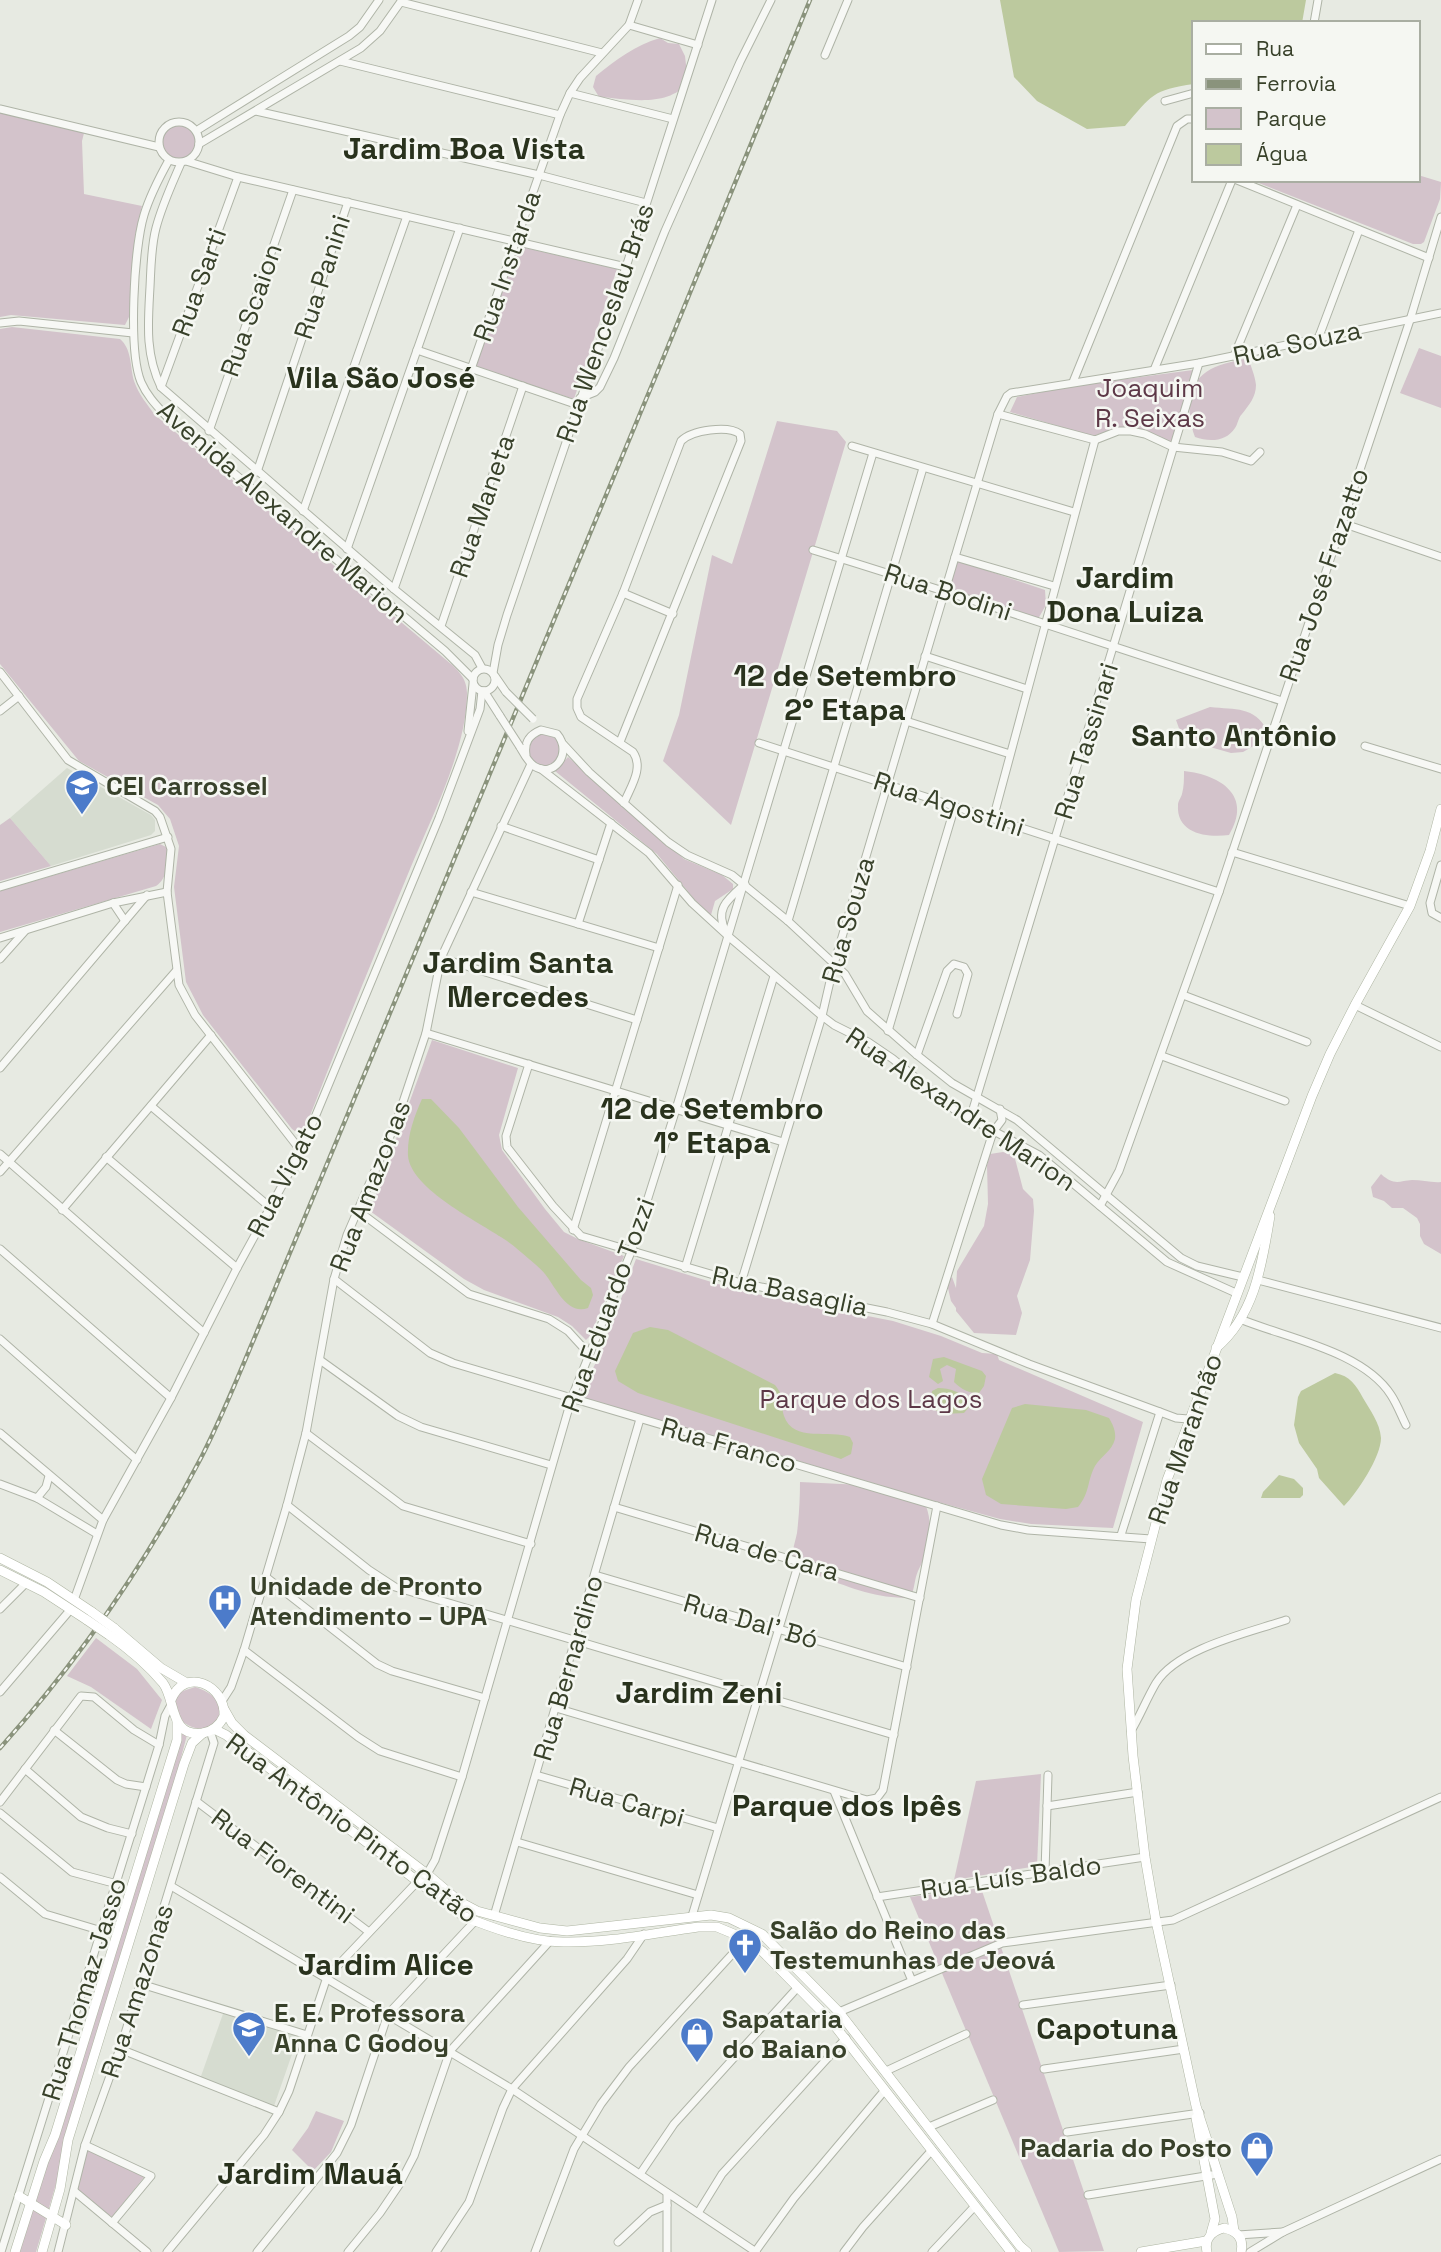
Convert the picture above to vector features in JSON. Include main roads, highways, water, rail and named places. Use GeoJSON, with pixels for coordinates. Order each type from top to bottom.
{"type":"FeatureCollection","features":[{"type":"Feature","properties":{"kind":"main road","name":"Rua Maranhão"},"geometry":{"type":"LineString","coordinates":[[1207,2252],[1215,2219],[1197,2111],[1145,1857],[1131,1732],[1127,1669],[1130,1632],[1167,1480],[1188,1419],[1321,1075],[1355,1005],[1410,906],[1430,851],[1441,809]]}},
{"type":"Feature","properties":{"kind":"main road"},"geometry":{"type":"LineString","coordinates":[[1215,1348],[1231,1335],[1252,1296],[1258,1280],[1274,1197]]}},
{"type":"Feature","properties":{"kind":"main road"},"geometry":{"type":"LineString","coordinates":[[1242,1277],[1258,1280]]}},
{"type":"Feature","properties":{"kind":"main road"},"geometry":{"type":"LineString","coordinates":[[1236,1293],[1252,1296]]}},
{"type":"Feature","properties":{"kind":"main road"},"geometry":{"type":"LineString","coordinates":[[0,1558],[14,1563],[161,1668],[185,1682],[204,1685],[214,1690],[223,1705],[221,1722],[192,1743],[184,1764],[68,2140],[60,2189],[41,2252]]}},
{"type":"Feature","properties":{"kind":"main road"},"geometry":{"type":"LineString","coordinates":[[0,1570],[72,1605]]}},
{"type":"Feature","properties":{"kind":"main road"},"geometry":{"type":"LineString","coordinates":[[15,2252],[55,2135],[177,1740],[175,1719],[166,1688],[112,1631]]}},
{"type":"Feature","properties":{"kind":"main road"},"geometry":{"type":"LineString","coordinates":[[171,1703],[174,1693],[185,1682]]}},
{"type":"Feature","properties":{"kind":"main road","name":"Rua Antônio Pinto Catão"},"geometry":{"type":"LineString","coordinates":[[223,1705],[232,1723],[244,1735],[460,1902],[494,1916],[540,1928],[567,1931],[711,1915],[729,1918],[762,1934],[839,2012],[1027,2252]]}},
{"type":"Feature","properties":{"kind":"main road"},"geometry":{"type":"LineString","coordinates":[[175,1719],[190,1731],[209,1731]]}},
{"type":"Feature","properties":{"kind":"main road","name":"Rua Antônio Pinto Catão"},"geometry":{"type":"LineString","coordinates":[[209,1731],[226,1735],[463,1916],[489,1927],[550,1941],[596,1940],[698,1927],[717,1927],[746,1938],[762,1951],[846,2038],[1011,2252]]}},
{"type":"Feature","properties":{"kind":"main road"},"geometry":{"type":"LineString","coordinates":[[644,1934],[646,1922]]}},
{"type":"Feature","properties":{"kind":"main road"},"geometry":{"type":"LineString","coordinates":[[798,1987],[805,1984],[819,1992]]}},
{"type":"Feature","properties":{"kind":"main road"},"geometry":{"type":"LineString","coordinates":[[885,2090],[895,2083]]}},
{"type":"Feature","properties":{"kind":"main road","name":"Rua Maranhão"},"geometry":{"type":"LineString","coordinates":[[1197,2111],[1236,2233],[1241,2240],[1241,2252]]}},
{"type":"Feature","properties":{"kind":"main road"},"geometry":{"type":"LineString","coordinates":[[19,2196],[66,2225]]}},
{"type":"Feature","properties":{"kind":"main road"},"geometry":{"type":"LineString","coordinates":[[975,2206],[983,2203],[991,2208]]}},
{"type":"Feature","properties":{"kind":"main road"},"geometry":{"type":"LineString","coordinates":[[1141,2252],[1209,2237],[1224,2228],[1236,2233]]}},
{"type":"Feature","properties":{"kind":"water"},"geometry":{"type":"Polygon","coordinates":[[[1000,0],[1306,0],[1302,21],[1192,21],[1192,84],[1169,89],[1154,96],[1125,126],[1087,129],[1037,101],[1014,77],[1000,0]]]}},
{"type":"Feature","properties":{"kind":"water"},"geometry":{"type":"Polygon","coordinates":[[[422,1099],[431,1099],[459,1128],[518,1207],[591,1288],[593,1295],[588,1308],[574,1308],[568,1304],[543,1272],[520,1251],[448,1204],[421,1180],[412,1168],[408,1149],[422,1099]]]}},
{"type":"Feature","properties":{"kind":"water"},"geometry":{"type":"Polygon","coordinates":[[[650,1327],[668,1330],[775,1385],[782,1397],[784,1416],[795,1430],[850,1437],[853,1443],[851,1454],[841,1459],[638,1393],[618,1381],[615,1371],[633,1333],[650,1327]]]}},
{"type":"Feature","properties":{"kind":"water"},"geometry":{"type":"Polygon","coordinates":[[[944,1357],[982,1371],[986,1376],[979,1393],[957,1385],[954,1382],[956,1369],[947,1365],[940,1369],[943,1381],[938,1384],[929,1377],[933,1359],[944,1357]]]}},
{"type":"Feature","properties":{"kind":"water"},"geometry":{"type":"Polygon","coordinates":[[[1335,1373],[1349,1379],[1358,1389],[1377,1422],[1381,1438],[1373,1464],[1344,1506],[1319,1478],[1317,1469],[1299,1443],[1294,1425],[1301,1391],[1335,1373]]]}},
{"type":"Feature","properties":{"kind":"water"},"geometry":{"type":"Polygon","coordinates":[[[938,1388],[959,1393],[969,1401],[969,1407],[964,1413],[955,1413],[930,1407],[932,1391],[938,1388]]]}},
{"type":"Feature","properties":{"kind":"water"},"geometry":{"type":"Polygon","coordinates":[[[1025,1404],[1086,1410],[1109,1418],[1112,1423],[1114,1443],[1095,1466],[1085,1497],[1078,1507],[1066,1509],[1001,1504],[986,1495],[982,1479],[1012,1408],[1025,1404]]]}},
{"type":"Feature","properties":{"kind":"water"},"geometry":{"type":"Polygon","coordinates":[[[1279,1475],[1294,1479],[1303,1488],[1303,1495],[1300,1498],[1261,1498],[1263,1492],[1279,1475]]]}},
{"type":"Feature","properties":{"kind":"railway"},"geometry":{"type":"LineString","coordinates":[[0,1748],[58,1680],[135,1572],[181,1495],[219,1422],[810,0]]}},
{"type":"Feature","properties":{"kind":"place","name":"CEI Carrossel"},"geometry":{"type":"Point","coordinates":[82,816]}},
{"type":"Feature","properties":{"kind":"place","name":"Unidade de Pronto Atendimento – UPA"},"geometry":{"type":"Point","coordinates":[225,1631]}},
{"type":"Feature","properties":{"kind":"place","name":"Salão do Reino das Testemunhas de Jeová"},"geometry":{"type":"Point","coordinates":[745,1975]}},
{"type":"Feature","properties":{"kind":"place","name":"E. E. Professora Anna C Godoy"},"geometry":{"type":"Point","coordinates":[249,2058]}},
{"type":"Feature","properties":{"kind":"place","name":"Sapataria do Baiano"},"geometry":{"type":"Point","coordinates":[697,2064]}},
{"type":"Feature","properties":{"kind":"place","name":"Padaria do Posto"},"geometry":{"type":"Point","coordinates":[1257,2178]}},
{"type":"Feature","properties":{"kind":"district","name":"Jardim Boa Vista"},"geometry":{"type":"Point","coordinates":[464,148]}},
{"type":"Feature","properties":{"kind":"district","name":"Vila São José"},"geometry":{"type":"Point","coordinates":[381,377]}},
{"type":"Feature","properties":{"kind":"district","name":"Jardim Dona Luiza"},"geometry":{"type":"Point","coordinates":[1125,594]}},
{"type":"Feature","properties":{"kind":"district","name":"12 de Setembro 2° Etapa"},"geometry":{"type":"Point","coordinates":[845,692]}},
{"type":"Feature","properties":{"kind":"district","name":"Santo Antônio"},"geometry":{"type":"Point","coordinates":[1234,735]}},
{"type":"Feature","properties":{"kind":"district","name":"Jardim Santa Mercedes"},"geometry":{"type":"Point","coordinates":[518,979]}},
{"type":"Feature","properties":{"kind":"district","name":"12 de Setembro 1° Etapa"},"geometry":{"type":"Point","coordinates":[712,1125]}},
{"type":"Feature","properties":{"kind":"district","name":"Jardim Zeni"},"geometry":{"type":"Point","coordinates":[699,1692]}},
{"type":"Feature","properties":{"kind":"district","name":"Parque dos Ipês"},"geometry":{"type":"Point","coordinates":[847,1805]}},
{"type":"Feature","properties":{"kind":"district","name":"Jardim Alice"},"geometry":{"type":"Point","coordinates":[386,1964]}},
{"type":"Feature","properties":{"kind":"district","name":"Capotuna"},"geometry":{"type":"Point","coordinates":[1107,2028]}},
{"type":"Feature","properties":{"kind":"district","name":"Jardim Mauá"},"geometry":{"type":"Point","coordinates":[310,2173]}},
{"type":"Feature","properties":{"kind":"park label","name":"Joaquim R. Seixas"},"geometry":{"type":"Point","coordinates":[1150,403]}},
{"type":"Feature","properties":{"kind":"park label","name":"Parque dos Lagos"},"geometry":{"type":"Point","coordinates":[871,1399]}}]}
